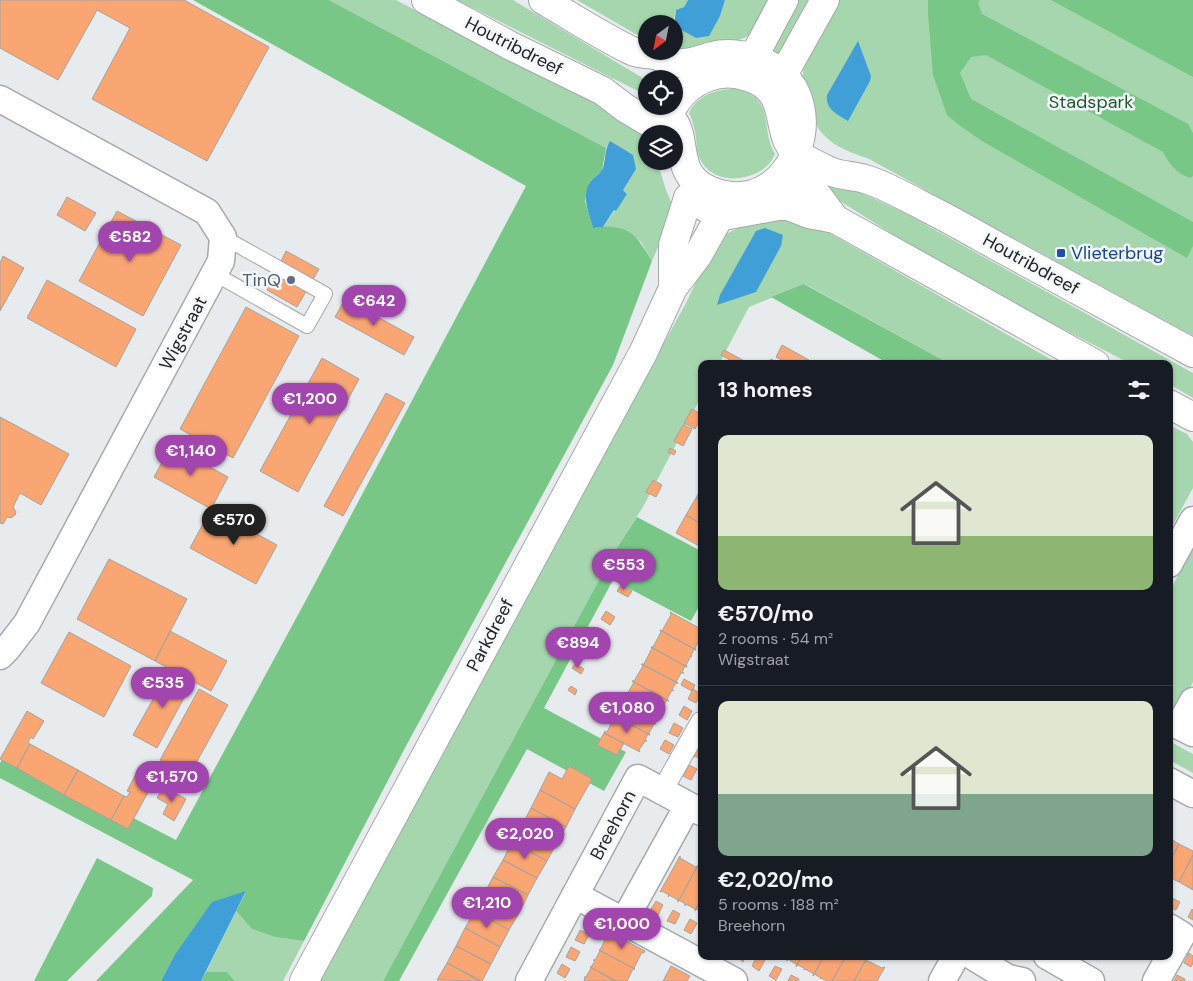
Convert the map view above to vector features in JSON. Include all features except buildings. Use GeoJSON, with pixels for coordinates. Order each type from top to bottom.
{"type":"FeatureCollection","features":[{"type":"Feature","properties":{"kind":"main road","name":"Houtribdreef"},"geometry":{"type":"LineString","coordinates":[[426,0],[511,46],[603,91],[625,108],[638,108]]}},
{"type":"Feature","properties":{"kind":"main road"},"geometry":{"type":"LineString","coordinates":[[543,0],[634,52],[658,56],[669,62],[680,64],[715,56],[736,54],[778,101],[787,140],[798,144]]}},
{"type":"Feature","properties":{"kind":"main road"},"geometry":{"type":"LineString","coordinates":[[747,66],[784,0]]}},
{"type":"Feature","properties":{"kind":"main road"},"geometry":{"type":"LineString","coordinates":[[783,75],[825,0]]}},
{"type":"Feature","properties":{"kind":"main road"},"geometry":{"type":"LineString","coordinates":[[634,52],[646,70]]}},
{"type":"Feature","properties":{"kind":"main road"},"geometry":{"type":"LineString","coordinates":[[669,170],[675,185],[688,198],[708,209],[726,205],[742,196],[769,187],[780,178],[798,144],[803,122],[797,97],[791,85],[783,75],[770,66],[747,66],[720,73],[697,82],[683,94]]}},
{"type":"Feature","properties":{"kind":"main road"},"geometry":{"type":"LineString","coordinates":[[670,115],[679,134],[682,158],[687,171],[694,180],[739,214],[778,206],[788,206],[809,214],[835,219],[1088,360]]}},
{"type":"Feature","properties":{"kind":"main road","name":"Houtribdreef"},"geometry":{"type":"LineString","coordinates":[[798,144],[833,172],[867,179],[927,208],[1193,353]]}},
{"type":"Feature","properties":{"kind":"main road"},"geometry":{"type":"LineString","coordinates":[[780,178],[818,196],[835,219]]}},
{"type":"Feature","properties":{"kind":"main road","name":"Parkdreef"},"geometry":{"type":"LineString","coordinates":[[673,288],[674,245],[688,198]]}},
{"type":"Feature","properties":{"kind":"main road","name":"Parkdreef"},"geometry":{"type":"LineString","coordinates":[[304,981],[639,360],[673,288],[698,255],[726,205]]}},
{"type":"Feature","properties":{"kind":"main road"},"geometry":{"type":"LineString","coordinates":[[1173,406],[1193,417]]}},
{"type":"Feature","properties":{"kind":"street"},"geometry":{"type":"LineString","coordinates":[[0,98],[207,212],[223,237]]}},
{"type":"Feature","properties":{"kind":"street","name":"Wigstraat"},"geometry":{"type":"LineString","coordinates":[[0,656],[27,623],[222,262],[223,237]]}},
{"type":"Feature","properties":{"kind":"street"},"geometry":{"type":"LineString","coordinates":[[1173,557],[1193,520]]}},
{"type":"Feature","properties":{"kind":"street"},"geometry":{"type":"LineString","coordinates":[[1193,701],[1180,726],[1193,733]]}},
{"type":"Feature","properties":{"kind":"street","name":"Breehorn"},"geometry":{"type":"LineString","coordinates":[[662,791],[698,727]]}},
{"type":"Feature","properties":{"kind":"street","name":"Breehorn"},"geometry":{"type":"LineString","coordinates":[[529,981],[638,778],[694,809],[624,921]]}},
{"type":"Feature","properties":{"kind":"street"},"geometry":{"type":"LineString","coordinates":[[1173,783],[1193,794]]}},
{"type":"Feature","properties":{"kind":"street"},"geometry":{"type":"LineString","coordinates":[[575,895],[722,978]]}},
{"type":"Feature","properties":{"kind":"street"},"geometry":{"type":"LineString","coordinates":[[1173,929],[1182,935],[1173,951]]}},
{"type":"Feature","properties":{"kind":"street"},"geometry":{"type":"LineString","coordinates":[[942,981],[954,960]]}},
{"type":"Feature","properties":{"kind":"street"},"geometry":{"type":"LineString","coordinates":[[979,960],[1008,978],[1022,981]]}},
{"type":"Feature","properties":{"kind":"street"},"geometry":{"type":"LineString","coordinates":[[1028,981],[1040,960]]}},
{"type":"Feature","properties":{"kind":"street"},"geometry":{"type":"LineString","coordinates":[[1054,960],[1091,981]]}},
{"type":"Feature","properties":{"kind":"street"},"geometry":{"type":"LineString","coordinates":[[1156,981],[1168,960]]}},
{"type":"Feature","properties":{"kind":"lane"},"geometry":{"type":"LineString","coordinates":[[215,274],[308,326],[325,294],[223,237]]}},
{"type":"Feature","properties":{"kind":"green space"},"geometry":{"type":"Polygon","coordinates":[[[193,0],[329,0],[606,148],[602,171],[590,181],[585,201],[593,228],[615,227],[629,232],[641,243],[652,261],[613,365],[406,746],[304,941],[275,937],[252,929],[236,911],[246,892],[174,956],[161,981],[96,981],[193,880],[0,778],[0,763],[6,752],[176,840],[526,186],[193,0]]]}},
{"type":"Feature","properties":{"kind":"green space"},"geometry":{"type":"Polygon","coordinates":[[[329,0],[396,0],[630,118],[638,126],[638,170],[660,170],[672,204],[671,217],[652,261],[641,242],[621,228],[603,227],[627,193],[623,190],[610,142],[606,148],[329,0]]]}},
{"type":"Feature","properties":{"kind":"green space"},"geometry":{"type":"Polygon","coordinates":[[[457,0],[513,0],[638,75],[638,91],[457,0]]]}},
{"type":"Feature","properties":{"kind":"green space"},"geometry":{"type":"Polygon","coordinates":[[[577,0],[688,0],[684,7],[676,10],[675,15],[638,15],[638,35],[577,0]]]}},
{"type":"Feature","properties":{"kind":"green space"},"geometry":{"type":"Polygon","coordinates":[[[725,0],[777,0],[760,25],[747,37],[716,46],[683,50],[683,31],[696,38],[720,16],[725,0]]]}},
{"type":"Feature","properties":{"kind":"green space"},"geometry":{"type":"Polygon","coordinates":[[[793,0],[817,0],[781,55],[777,56],[772,52],[793,0]]]}},
{"type":"Feature","properties":{"kind":"green space","name":"Stadspark"},"geometry":{"type":"Polygon","coordinates":[[[835,0],[1193,0],[1193,336],[869,159],[844,150],[828,139],[812,117],[808,105],[803,70],[806,50],[835,0]]]}},
{"type":"Feature","properties":{"kind":"green space"},"geometry":{"type":"Polygon","coordinates":[[[928,0],[980,0],[978,3],[982,14],[1188,124],[1193,133],[1193,176],[1190,178],[1174,168],[1163,152],[986,55],[971,57],[960,73],[971,99],[1193,222],[1193,246],[1187,258],[982,141],[947,115],[933,75],[928,0]]]}},
{"type":"Feature","properties":{"kind":"green space"},"geometry":{"type":"Polygon","coordinates":[[[1051,0],[1193,0],[1193,77],[1051,0]]]}},
{"type":"Feature","properties":{"kind":"green space"},"geometry":{"type":"Polygon","coordinates":[[[735,89],[748,93],[757,99],[762,106],[770,144],[775,154],[770,163],[759,172],[745,177],[730,178],[710,171],[701,161],[697,150],[694,126],[689,113],[697,102],[708,94],[735,89]]]}},
{"type":"Feature","properties":{"kind":"green space"},"geometry":{"type":"Polygon","coordinates":[[[804,167],[901,211],[1170,360],[1123,360],[976,284],[800,176],[804,167]]]}},
{"type":"Feature","properties":{"kind":"green space"},"geometry":{"type":"Polygon","coordinates":[[[767,218],[796,218],[829,233],[1052,360],[943,360],[805,284],[749,307],[721,360],[698,360],[698,403],[643,507],[613,554],[383,981],[318,981],[573,507],[685,305],[716,241],[744,225],[767,218]]]}},
{"type":"Feature","properties":{"kind":"green space"},"geometry":{"type":"Polygon","coordinates":[[[804,284],[943,360],[882,360],[771,297],[804,284]]]}},
{"type":"Feature","properties":{"kind":"green space"},"geometry":{"type":"Polygon","coordinates":[[[1173,362],[1193,373],[1193,398],[1173,386],[1173,362]]]}},
{"type":"Feature","properties":{"kind":"green space"},"geometry":{"type":"Polygon","coordinates":[[[1173,427],[1187,434],[1193,442],[1193,488],[1173,525],[1173,427]]]}},
{"type":"Feature","properties":{"kind":"green space"},"geometry":{"type":"Polygon","coordinates":[[[637,517],[698,549],[698,608],[691,621],[613,580],[544,708],[626,752],[604,791],[527,749],[399,981],[383,981],[613,554],[637,517]]]}},
{"type":"Feature","properties":{"kind":"green space"},"geometry":{"type":"Polygon","coordinates":[[[1193,546],[1193,682],[1173,720],[1173,585],[1193,546]]]}},
{"type":"Feature","properties":{"kind":"green space"},"geometry":{"type":"Polygon","coordinates":[[[1173,743],[1193,754],[1193,773],[1173,762],[1173,743]]]}},
{"type":"Feature","properties":{"kind":"green space"},"geometry":{"type":"Polygon","coordinates":[[[97,858],[153,888],[152,896],[67,981],[34,981],[97,858]]]}},
{"type":"Feature","properties":{"kind":"green space"},"geometry":{"type":"Polygon","coordinates":[[[236,911],[252,929],[275,937],[304,941],[283,981],[235,981],[227,972],[206,972],[236,911]]]}},
{"type":"Feature","properties":{"kind":"green space"},"geometry":{"type":"Polygon","coordinates":[[[206,972],[227,972],[235,981],[201,981],[206,972]]]}},
{"type":"Feature","properties":{"kind":"water"},"geometry":{"type":"Polygon","coordinates":[[[688,0],[725,0],[720,16],[709,36],[696,38],[683,31],[683,15],[675,15],[676,10],[684,7],[688,0]]]}},
{"type":"Feature","properties":{"kind":"water"},"geometry":{"type":"Polygon","coordinates":[[[858,41],[871,76],[848,121],[830,108],[827,95],[858,41]]]}},
{"type":"Feature","properties":{"kind":"water"},"geometry":{"type":"Polygon","coordinates":[[[610,141],[633,155],[636,169],[623,190],[627,194],[616,211],[614,210],[603,227],[593,228],[586,199],[587,188],[603,168],[610,141]]]}},
{"type":"Feature","properties":{"kind":"water"},"geometry":{"type":"Polygon","coordinates":[[[765,228],[783,235],[781,246],[756,292],[717,305],[720,295],[756,231],[765,228]]]}},
{"type":"Feature","properties":{"kind":"water"},"geometry":{"type":"Polygon","coordinates":[[[246,891],[201,981],[161,981],[174,956],[212,902],[246,891]]]}},
{"type":"Feature","properties":{"kind":"place","name":"Vlieterbrug"},"geometry":{"type":"Point","coordinates":[1061,253]}},
{"type":"Feature","properties":{"kind":"place","name":"TinQ"},"geometry":{"type":"Point","coordinates":[291,280]}}]}
